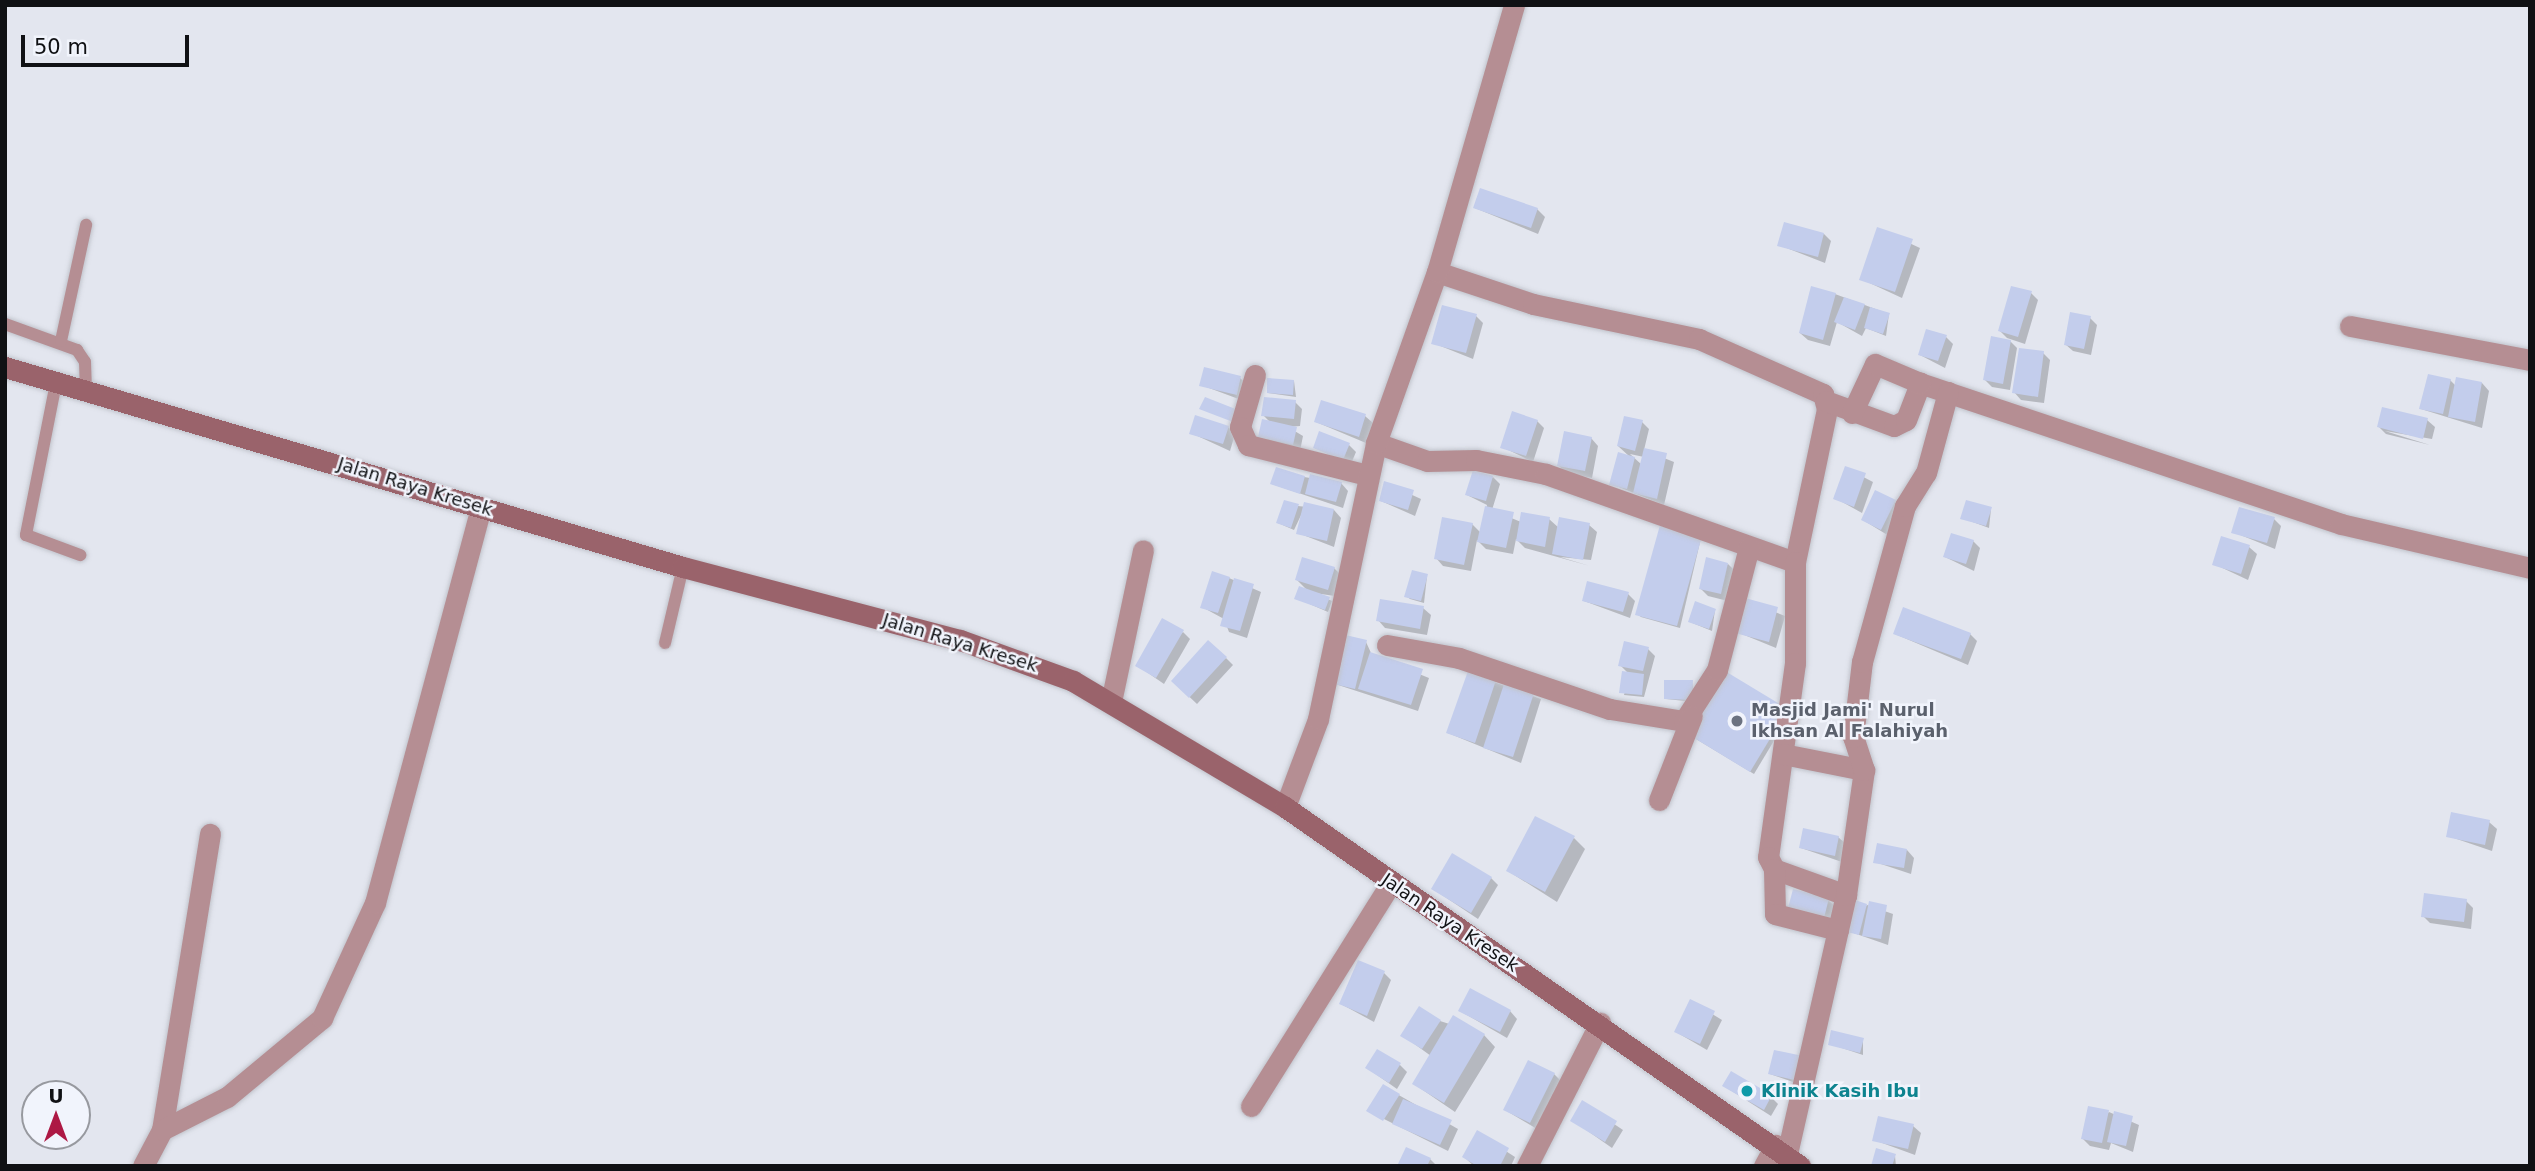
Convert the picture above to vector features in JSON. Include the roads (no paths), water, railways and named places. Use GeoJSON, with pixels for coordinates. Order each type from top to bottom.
{"type":"FeatureCollection","features":[{"type":"Feature","properties":{"kind":"main road","name":"Jalan Raya Kresek"},"geometry":{"type":"LineString","coordinates":[[5,367],[683,567],[960,640],[1073,681],[1286,807],[1390,884],[1600,1023],[1788,1155]]}},
{"type":"Feature","properties":{"kind":"street"},"geometry":{"type":"LineString","coordinates":[[1286,807],[1318,719],[1367,475],[1376,443],[1437,272],[1514,5]]}},
{"type":"Feature","properties":{"kind":"street"},"geometry":{"type":"LineString","coordinates":[[1437,272],[1534,304],[1738,351],[1823,394],[1826,401],[1795,562],[1795,663],[1769,857],[1774,869],[1775,914],[1838,930]]}},
{"type":"Feature","properties":{"kind":"street"},"geometry":{"type":"LineString","coordinates":[[2350,326],[2530,360]]}},
{"type":"Feature","properties":{"kind":"street"},"geometry":{"type":"LineString","coordinates":[[1852,413],[1875,364],[1920,383],[2341,524],[2530,568]]}},
{"type":"Feature","properties":{"kind":"street"},"geometry":{"type":"LineString","coordinates":[[1255,375],[1240,427],[1248,445],[1367,475]]}},
{"type":"Feature","properties":{"kind":"street"},"geometry":{"type":"LineString","coordinates":[[1826,401],[1852,413],[1894,426],[1906,420],[1920,383]]}},
{"type":"Feature","properties":{"kind":"street"},"geometry":{"type":"LineString","coordinates":[[1764,1166],[1788,1155],[1846,895],[1864,770],[1853,737],[1862,662],[1905,506],[1926,472],[1948,392]]}},
{"type":"Feature","properties":{"kind":"street"},"geometry":{"type":"LineString","coordinates":[[1376,443],[1427,461],[1476,460],[1546,474],[1795,562]]}},
{"type":"Feature","properties":{"kind":"street"},"geometry":{"type":"LineString","coordinates":[[162,1130],[227,1097],[323,1018],[375,903],[481,507]]}},
{"type":"Feature","properties":{"kind":"street"},"geometry":{"type":"LineString","coordinates":[[1659,800],[1692,716],[1717,670],[1749,547]]}},
{"type":"Feature","properties":{"kind":"street"},"geometry":{"type":"LineString","coordinates":[[1111,702],[1143,550]]}},
{"type":"Feature","properties":{"kind":"street"},"geometry":{"type":"LineString","coordinates":[[1387,645],[1459,658],[1664,722],[1692,716]]}},
{"type":"Feature","properties":{"kind":"street"},"geometry":{"type":"LineString","coordinates":[[1783,754],[1864,770]]}},
{"type":"Feature","properties":{"kind":"street"},"geometry":{"type":"LineString","coordinates":[[142,1166],[162,1130],[210,834]]}},
{"type":"Feature","properties":{"kind":"street"},"geometry":{"type":"LineString","coordinates":[[1774,869],[1846,895]]}},
{"type":"Feature","properties":{"kind":"street"},"geometry":{"type":"LineString","coordinates":[[1251,1106],[1390,884]]}},
{"type":"Feature","properties":{"kind":"street"},"geometry":{"type":"LineString","coordinates":[[1527,1166],[1600,1023]]}},
{"type":"Feature","properties":{"kind":"lane"},"geometry":{"type":"LineString","coordinates":[[61,341],[86,225]]}},
{"type":"Feature","properties":{"kind":"lane"},"geometry":{"type":"LineString","coordinates":[[5,324],[61,341],[83,357],[86,391]]}},
{"type":"Feature","properties":{"kind":"lane"},"geometry":{"type":"LineString","coordinates":[[56,383],[26,535],[80,555]]}},
{"type":"Feature","properties":{"kind":"lane"},"geometry":{"type":"LineString","coordinates":[[665,643],[683,567]]}},
{"type":"Feature","properties":{"kind":"place","name":"Masjid Jami' Nurul Ikhsan Al Falahiyah"},"geometry":{"type":"Point","coordinates":[1737,721]}},
{"type":"Feature","properties":{"kind":"place","name":"Klinik Kasih Ibu"},"geometry":{"type":"Point","coordinates":[1747,1091]}}]}
